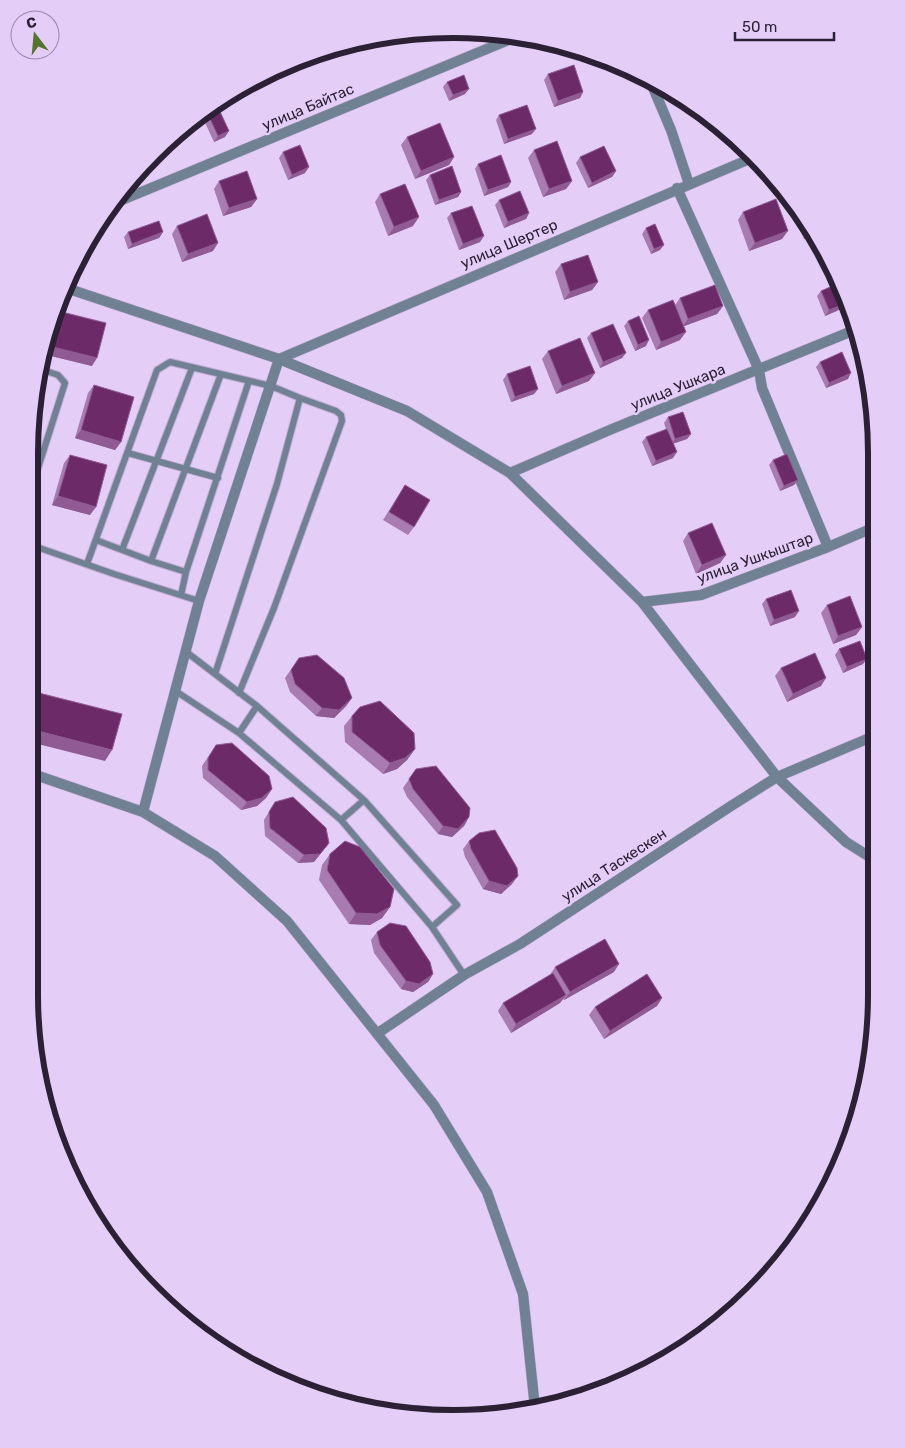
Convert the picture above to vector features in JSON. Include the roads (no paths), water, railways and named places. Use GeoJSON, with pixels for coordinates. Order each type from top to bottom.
{"type":"FeatureCollection","features":[{"type":"Feature","properties":{"kind":"street","name":"улица Байтас"},"geometry":{"type":"LineString","coordinates":[[123,199],[506,41]]}},
{"type":"Feature","properties":{"kind":"street"},"geometry":{"type":"LineString","coordinates":[[654,90],[671,130],[689,184]]}},
{"type":"Feature","properties":{"kind":"street","name":"улица Шертер"},"geometry":{"type":"LineString","coordinates":[[279,359],[677,188],[747,160]]}},
{"type":"Feature","properties":{"kind":"street"},"geometry":{"type":"LineString","coordinates":[[677,188],[759,370],[762,388],[828,547]]}},
{"type":"Feature","properties":{"kind":"street"},"geometry":{"type":"LineString","coordinates":[[71,290],[279,359],[407,411],[510,473],[642,602],[777,777],[846,842],[868,855]]}},
{"type":"Feature","properties":{"kind":"street","name":"улица Ушкара"},"geometry":{"type":"LineString","coordinates":[[510,473],[612,429],[849,332]]}},
{"type":"Feature","properties":{"kind":"street"},"geometry":{"type":"LineString","coordinates":[[143,812],[199,601],[279,359]]}},
{"type":"Feature","properties":{"kind":"street","name":"улица Ушкыштар"},"geometry":{"type":"LineString","coordinates":[[642,602],[701,595],[868,530]]}},
{"type":"Feature","properties":{"kind":"street","name":"улица Таскескен"},"geometry":{"type":"LineString","coordinates":[[378,1033],[464,975],[520,944],[777,777],[868,739]]}},
{"type":"Feature","properties":{"kind":"street"},"geometry":{"type":"LineString","coordinates":[[38,775],[143,812],[215,856],[287,921],[378,1033],[434,1105],[487,1192],[523,1294],[534,1403]]}},
{"type":"Feature","properties":{"kind":"lane"},"geometry":{"type":"LineString","coordinates":[[88,564],[157,370],[170,362],[271,386],[336,411],[341,415],[342,421],[274,608],[239,693]]}},
{"type":"Feature","properties":{"kind":"lane"},"geometry":{"type":"LineString","coordinates":[[122,550],[192,368]]}},
{"type":"Feature","properties":{"kind":"lane"},"geometry":{"type":"LineString","coordinates":[[38,468],[65,383],[58,375],[45,371]]}},
{"type":"Feature","properties":{"kind":"lane"},"geometry":{"type":"LineString","coordinates":[[151,561],[221,374]]}},
{"type":"Feature","properties":{"kind":"lane"},"geometry":{"type":"LineString","coordinates":[[180,595],[249,381]]}},
{"type":"Feature","properties":{"kind":"lane"},"geometry":{"type":"LineString","coordinates":[[215,674],[277,484],[300,398]]}},
{"type":"Feature","properties":{"kind":"lane"},"geometry":{"type":"LineString","coordinates":[[128,452],[218,478]]}},
{"type":"Feature","properties":{"kind":"lane"},"geometry":{"type":"LineString","coordinates":[[96,540],[186,572]]}},
{"type":"Feature","properties":{"kind":"lane"},"geometry":{"type":"LineString","coordinates":[[38,547],[199,601]]}},
{"type":"Feature","properties":{"kind":"lane"},"geometry":{"type":"LineString","coordinates":[[185,651],[257,706],[364,800],[457,905],[432,927]]}},
{"type":"Feature","properties":{"kind":"lane"},"geometry":{"type":"LineString","coordinates":[[174,690],[239,733],[341,820],[432,927],[464,975]]}},
{"type":"Feature","properties":{"kind":"lane"},"geometry":{"type":"LineString","coordinates":[[239,733],[257,706]]}},
{"type":"Feature","properties":{"kind":"lane"},"geometry":{"type":"LineString","coordinates":[[341,820],[364,800]]}}]}
